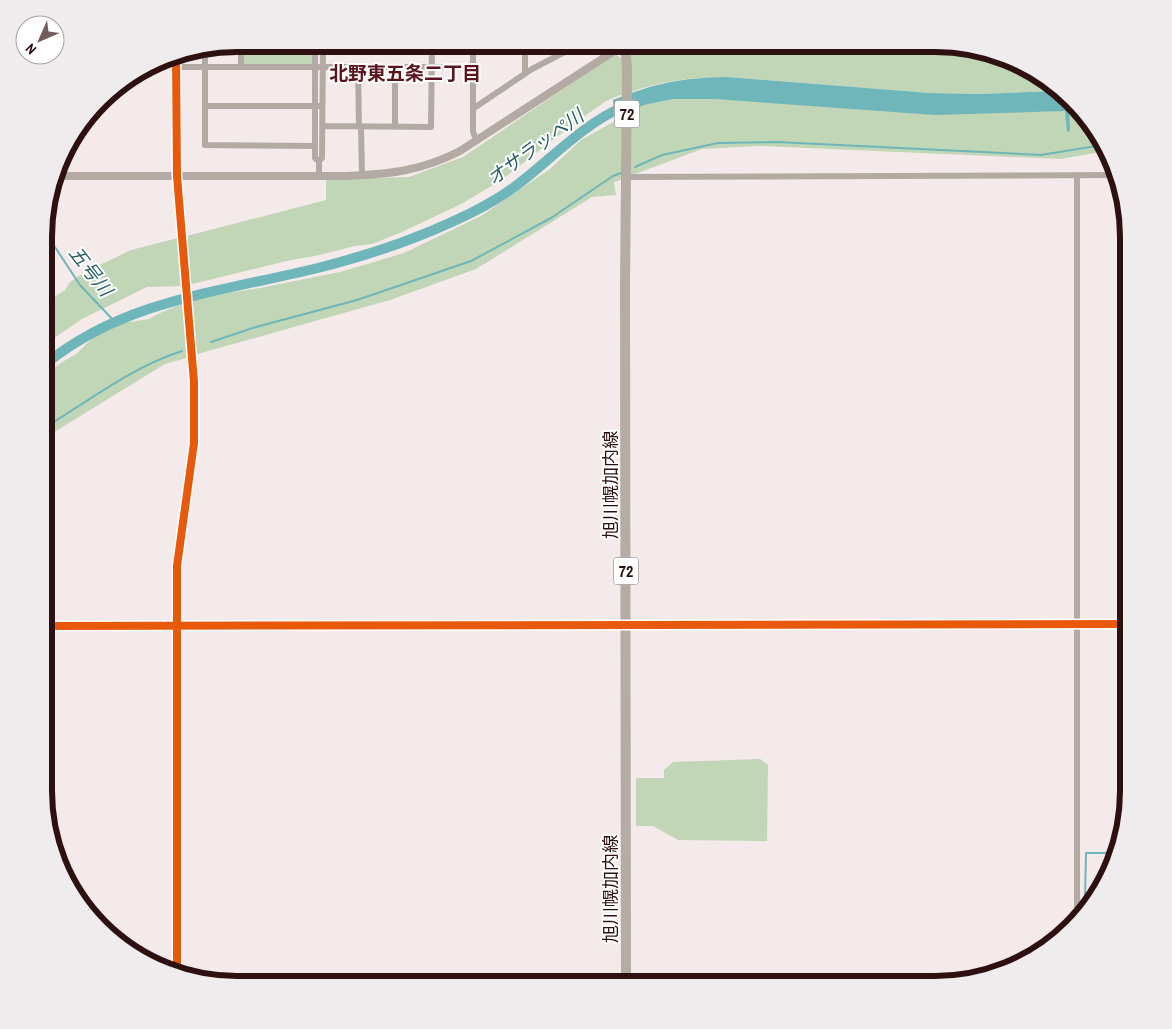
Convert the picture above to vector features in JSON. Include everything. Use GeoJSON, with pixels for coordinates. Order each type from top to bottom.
{"type":"FeatureCollection","features":[{"type":"Feature","properties":{"kind":"main road","name":"旭川幌加内線"},"geometry":{"type":"LineString","coordinates":[[626,52],[626,976]]}},
{"type":"Feature","properties":{"kind":"street"},"geometry":{"type":"LineString","coordinates":[[241,52],[241,67]]}},
{"type":"Feature","properties":{"kind":"street"},"geometry":{"type":"LineString","coordinates":[[315,52],[315,158],[319,161]]}},
{"type":"Feature","properties":{"kind":"street"},"geometry":{"type":"LineString","coordinates":[[319,176],[319,161],[322,158],[323,52]]}},
{"type":"Feature","properties":{"kind":"street"},"geometry":{"type":"LineString","coordinates":[[323,126],[431,127],[432,52]]}},
{"type":"Feature","properties":{"kind":"street"},"geometry":{"type":"LineString","coordinates":[[473,52],[473,132],[477,141]]}},
{"type":"Feature","properties":{"kind":"street"},"geometry":{"type":"LineString","coordinates":[[525,52],[525,74]]}},
{"type":"Feature","properties":{"kind":"street"},"geometry":{"type":"LineString","coordinates":[[474,108],[562,52]]}},
{"type":"Feature","properties":{"kind":"street"},"geometry":{"type":"LineString","coordinates":[[63,176],[362,176],[408,171],[446,159],[477,141],[613,52]]}},
{"type":"Feature","properties":{"kind":"street"},"geometry":{"type":"LineString","coordinates":[[205,55],[205,145],[315,146]]}},
{"type":"Feature","properties":{"kind":"street"},"geometry":{"type":"LineString","coordinates":[[176,63],[177,176],[194,382],[195,416],[194,443],[177,566],[177,967]]}},
{"type":"Feature","properties":{"kind":"street"},"geometry":{"type":"LineString","coordinates":[[176,67],[473,67]]}},
{"type":"Feature","properties":{"kind":"street"},"geometry":{"type":"LineString","coordinates":[[358,67],[362,176]]}},
{"type":"Feature","properties":{"kind":"street"},"geometry":{"type":"LineString","coordinates":[[395,67],[395,127]]}},
{"type":"Feature","properties":{"kind":"street"},"geometry":{"type":"LineString","coordinates":[[205,106],[322,106]]}},
{"type":"Feature","properties":{"kind":"street"},"geometry":{"type":"LineString","coordinates":[[1077,175],[1077,910]]}},
{"type":"Feature","properties":{"kind":"street"},"geometry":{"type":"LineString","coordinates":[[626,177],[1109,175]]}},
{"type":"Feature","properties":{"kind":"street"},"geometry":{"type":"LineString","coordinates":[[52,626],[1120,624]]}},
{"type":"Feature","properties":{"kind":"green space"},"geometry":{"type":"Polygon","coordinates":[[[243,52],[312,52],[312,65],[243,65],[243,52]]]}},
{"type":"Feature","properties":{"kind":"green space"},"geometry":{"type":"Polygon","coordinates":[[[628,52],[935,52],[959,54],[994,62],[1027,77],[1047,91],[980,94],[930,93],[726,77],[677,80],[629,93],[628,52]]]}},
{"type":"Feature","properties":{"kind":"green space"},"geometry":{"type":"Polygon","coordinates":[[[615,54],[622,59],[623,94],[606,101],[503,179],[461,204],[372,244],[291,260],[188,285],[183,237],[326,200],[326,179],[409,177],[463,157],[615,54]]]}},
{"type":"Feature","properties":{"kind":"green space"},"geometry":{"type":"Polygon","coordinates":[[[673,99],[715,99],[1069,111],[1074,115],[1098,152],[1061,159],[760,146],[702,149],[627,177],[628,112],[644,105],[673,99]]]}},
{"type":"Feature","properties":{"kind":"green space"},"geometry":{"type":"Polygon","coordinates":[[[622,117],[623,179],[614,182],[616,195],[592,197],[476,269],[390,300],[194,355],[191,301],[208,296],[340,272],[404,253],[481,216],[550,169],[581,140],[622,117]]]}},
{"type":"Feature","properties":{"kind":"green space"},"geometry":{"type":"Polygon","coordinates":[[[178,238],[181,286],[147,287],[82,319],[52,340],[52,299],[65,290],[70,282],[85,272],[131,250],[178,238]]]}},
{"type":"Feature","properties":{"kind":"green space"},"geometry":{"type":"Polygon","coordinates":[[[184,303],[190,357],[165,364],[52,433],[52,370],[76,354],[94,337],[123,323],[149,319],[184,303]]]}},
{"type":"Feature","properties":{"kind":"green space"},"geometry":{"type":"Polygon","coordinates":[[[760,759],[768,765],[767,841],[678,840],[653,826],[636,826],[636,778],[664,778],[664,770],[673,762],[760,759]]]}},
{"type":"Feature","properties":{"kind":"water"},"geometry":{"type":"Polygon","coordinates":[[[726,77],[930,93],[980,94],[1047,91],[1069,111],[1070,131],[1067,132],[1065,111],[935,115],[715,99],[673,99],[644,105],[614,118],[613,100],[668,82],[726,77]]]}},
{"type":"Feature","properties":{"kind":"waterway","name":"オサラッペ川"},"geometry":{"type":"LineString","coordinates":[[52,360],[77,342],[108,325],[141,312],[209,292],[314,269],[350,259],[437,229],[477,210],[506,193],[580,133],[625,106]]}},
{"type":"Feature","properties":{"kind":"waterway"},"geometry":{"type":"LineString","coordinates":[[635,167],[662,155],[718,143],[777,142],[1041,155],[1095,146]]}},
{"type":"Feature","properties":{"kind":"waterway"},"geometry":{"type":"LineString","coordinates":[[211,342],[256,327],[357,300],[471,261],[551,218],[613,176],[621,173]]}},
{"type":"Feature","properties":{"kind":"waterway","name":"五号川"},"geometry":{"type":"LineString","coordinates":[[52,243],[80,285],[115,322]]}},
{"type":"Feature","properties":{"kind":"waterway"},"geometry":{"type":"LineString","coordinates":[[52,423],[129,375],[182,351]]}},
{"type":"Feature","properties":{"kind":"waterway"},"geometry":{"type":"LineString","coordinates":[[1084,899],[1086,853],[1109,853]]}},
{"type":"Feature","properties":{"kind":"waterway"},"geometry":{"type":"LineString","coordinates":[[1068,919],[1073,911]]}},
{"type":"Feature","properties":{"kind":"cycle path"},"geometry":{"type":"LineString","coordinates":[[176,63],[177,176],[194,382],[194,443],[177,566],[177,967]]}},
{"type":"Feature","properties":{"kind":"cycle path"},"geometry":{"type":"LineString","coordinates":[[52,626],[1120,624]]}},
{"type":"Feature","properties":{"kind":"district","name":"北野東五条二丁目"},"geometry":{"type":"Point","coordinates":[405,73]}}]}
